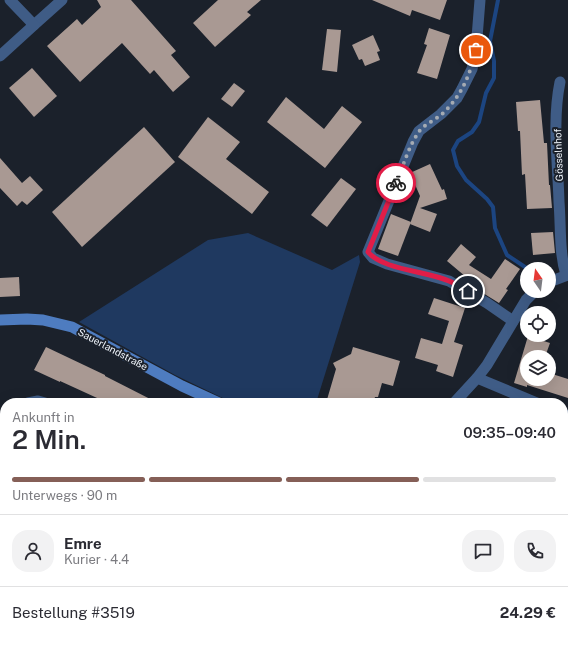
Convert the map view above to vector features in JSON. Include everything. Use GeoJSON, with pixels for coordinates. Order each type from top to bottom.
{"type":"FeatureCollection","features":[{"type":"Feature","properties":{"kind":"main road","name":"Sauerlandstraße"},"geometry":{"type":"LineString","coordinates":[[0,320],[43,320],[72,327],[182,386],[208,398]]}},
{"type":"Feature","properties":{"kind":"street"},"geometry":{"type":"LineString","coordinates":[[10,0],[34,25]]}},
{"type":"Feature","properties":{"kind":"street"},"geometry":{"type":"LineString","coordinates":[[0,56],[62,0]]}},
{"type":"Feature","properties":{"kind":"street"},"geometry":{"type":"LineString","coordinates":[[480,0],[476,50],[472,68],[456,98],[441,114],[419,131],[413,142],[368,252],[373,258],[387,264],[449,281],[487,303],[513,321]]}},
{"type":"Feature","properties":{"kind":"street","name":"Gösselnhof"},"geometry":{"type":"LineString","coordinates":[[560,82],[556,110],[562,252],[567,275]]}},
{"type":"Feature","properties":{"kind":"street"},"geometry":{"type":"LineString","coordinates":[[556,279],[567,275]]}},
{"type":"Feature","properties":{"kind":"street"},"geometry":{"type":"LineString","coordinates":[[459,398],[477,378],[500,345],[528,298]]}},
{"type":"Feature","properties":{"kind":"street"},"geometry":{"type":"LineString","coordinates":[[477,378],[525,398]]}},
{"type":"Feature","properties":{"kind":"shaded area"},"geometry":{"type":"Polygon","coordinates":[[[248,233],[332,270],[359,255],[360,262],[318,398],[223,398],[175,375],[79,322],[208,240],[248,233]]]}},
{"type":"Feature","properties":{"kind":"building"},"geometry":{"type":"Polygon","coordinates":[[[97,0],[131,0],[176,51],[171,55],[190,77],[173,92],[154,70],[150,74],[122,43],[80,82],[47,46],[77,19],[82,25],[101,7],[97,0]]]}},
{"type":"Feature","properties":{"kind":"building"},"geometry":{"type":"Polygon","coordinates":[[[218,0],[261,0],[247,12],[251,15],[215,47],[193,23],[218,0]]]}},
{"type":"Feature","properties":{"kind":"building"},"geometry":{"type":"Polygon","coordinates":[[[372,0],[447,0],[440,20],[412,10],[410,16],[372,0]]]}},
{"type":"Feature","properties":{"kind":"building"},"geometry":{"type":"Polygon","coordinates":[[[429,28],[450,35],[437,79],[417,73],[427,45],[424,44],[429,28]]]}},
{"type":"Feature","properties":{"kind":"building"},"geometry":{"type":"Polygon","coordinates":[[[327,29],[341,30],[337,72],[322,70],[327,29]]]}},
{"type":"Feature","properties":{"kind":"building"},"geometry":{"type":"Polygon","coordinates":[[[373,35],[380,51],[377,52],[380,60],[365,66],[362,59],[359,60],[352,45],[373,35]]]}},
{"type":"Feature","properties":{"kind":"building"},"geometry":{"type":"Polygon","coordinates":[[[32,68],[57,96],[34,117],[9,88],[32,68]]]}},
{"type":"Feature","properties":{"kind":"building"},"geometry":{"type":"Polygon","coordinates":[[[234,83],[245,91],[232,107],[221,99],[234,83]]]}},
{"type":"Feature","properties":{"kind":"building"},"geometry":{"type":"Polygon","coordinates":[[[286,97],[324,129],[342,106],[362,122],[325,168],[267,122],[286,97]]]}},
{"type":"Feature","properties":{"kind":"building"},"geometry":{"type":"Polygon","coordinates":[[[540,100],[544,143],[547,143],[549,185],[552,208],[527,209],[525,174],[522,175],[520,131],[518,131],[516,102],[540,100]]]}},
{"type":"Feature","properties":{"kind":"building"},"geometry":{"type":"Polygon","coordinates":[[[208,117],[240,142],[226,159],[269,192],[252,214],[178,157],[208,117]]]}},
{"type":"Feature","properties":{"kind":"building"},"geometry":{"type":"Polygon","coordinates":[[[144,127],[175,162],[82,247],[52,212],[144,127]]]}},
{"type":"Feature","properties":{"kind":"building"},"geometry":{"type":"Polygon","coordinates":[[[0,158],[22,183],[30,176],[43,190],[27,205],[22,201],[17,206],[0,188],[0,158]]]}},
{"type":"Feature","properties":{"kind":"building"},"geometry":{"type":"Polygon","coordinates":[[[430,164],[442,190],[444,189],[447,199],[420,208],[437,214],[430,232],[410,224],[420,196],[410,173],[430,164]]]}},
{"type":"Feature","properties":{"kind":"building"},"geometry":{"type":"Polygon","coordinates":[[[341,178],[356,189],[327,227],[311,215],[341,178]]]}},
{"type":"Feature","properties":{"kind":"building"},"geometry":{"type":"Polygon","coordinates":[[[391,214],[411,222],[398,256],[378,249],[391,214]]]}},
{"type":"Feature","properties":{"kind":"building"},"geometry":{"type":"Polygon","coordinates":[[[553,232],[555,253],[533,255],[531,233],[553,232]]]}},
{"type":"Feature","properties":{"kind":"building"},"geometry":{"type":"Polygon","coordinates":[[[461,244],[476,257],[469,265],[491,279],[505,259],[520,269],[506,289],[508,290],[499,303],[470,285],[472,282],[447,261],[461,244]]]}},
{"type":"Feature","properties":{"kind":"building"},"geometry":{"type":"Polygon","coordinates":[[[19,277],[20,296],[0,297],[0,278],[19,277]]]}},
{"type":"Feature","properties":{"kind":"building"},"geometry":{"type":"Polygon","coordinates":[[[434,298],[465,308],[454,342],[463,345],[453,377],[436,371],[438,365],[415,358],[421,338],[442,344],[449,321],[428,314],[434,298]]]}},
{"type":"Feature","properties":{"kind":"building"},"geometry":{"type":"Polygon","coordinates":[[[526,342],[550,343],[548,350],[524,350],[526,342]]]}},
{"type":"Feature","properties":{"kind":"building"},"geometry":{"type":"Polygon","coordinates":[[[46,347],[105,375],[148,398],[97,398],[34,370],[46,347]]]}},
{"type":"Feature","properties":{"kind":"building"},"geometry":{"type":"Polygon","coordinates":[[[353,347],[400,361],[393,386],[382,383],[378,397],[375,398],[327,398],[336,369],[333,363],[351,354],[353,347]]]}},
{"type":"Feature","properties":{"kind":"building"},"geometry":{"type":"Polygon","coordinates":[[[520,363],[520,385],[514,383],[520,363]]]}},
{"type":"Feature","properties":{"kind":"building"},"geometry":{"type":"Polygon","coordinates":[[[556,375],[568,379],[568,398],[530,386],[556,386],[556,375]]]}},
{"type":"Feature","properties":{"kind":"waterway"},"geometry":{"type":"LineString","coordinates":[[498,0],[490,41],[494,61],[494,78],[486,93],[479,122],[472,132],[458,141],[453,150],[457,166],[466,180],[487,199],[493,207],[495,228],[507,255],[520,264]]}},
{"type":"Feature","properties":{"kind":"way so far"},"geometry":{"type":"LineString","coordinates":[[396,183],[419,131],[450,106],[462,89],[472,68],[476,50]]}},
{"type":"Feature","properties":{"kind":"route"},"geometry":{"type":"LineString","coordinates":[[396,183],[368,252],[373,258],[387,264],[449,281],[468,291]]}}]}
